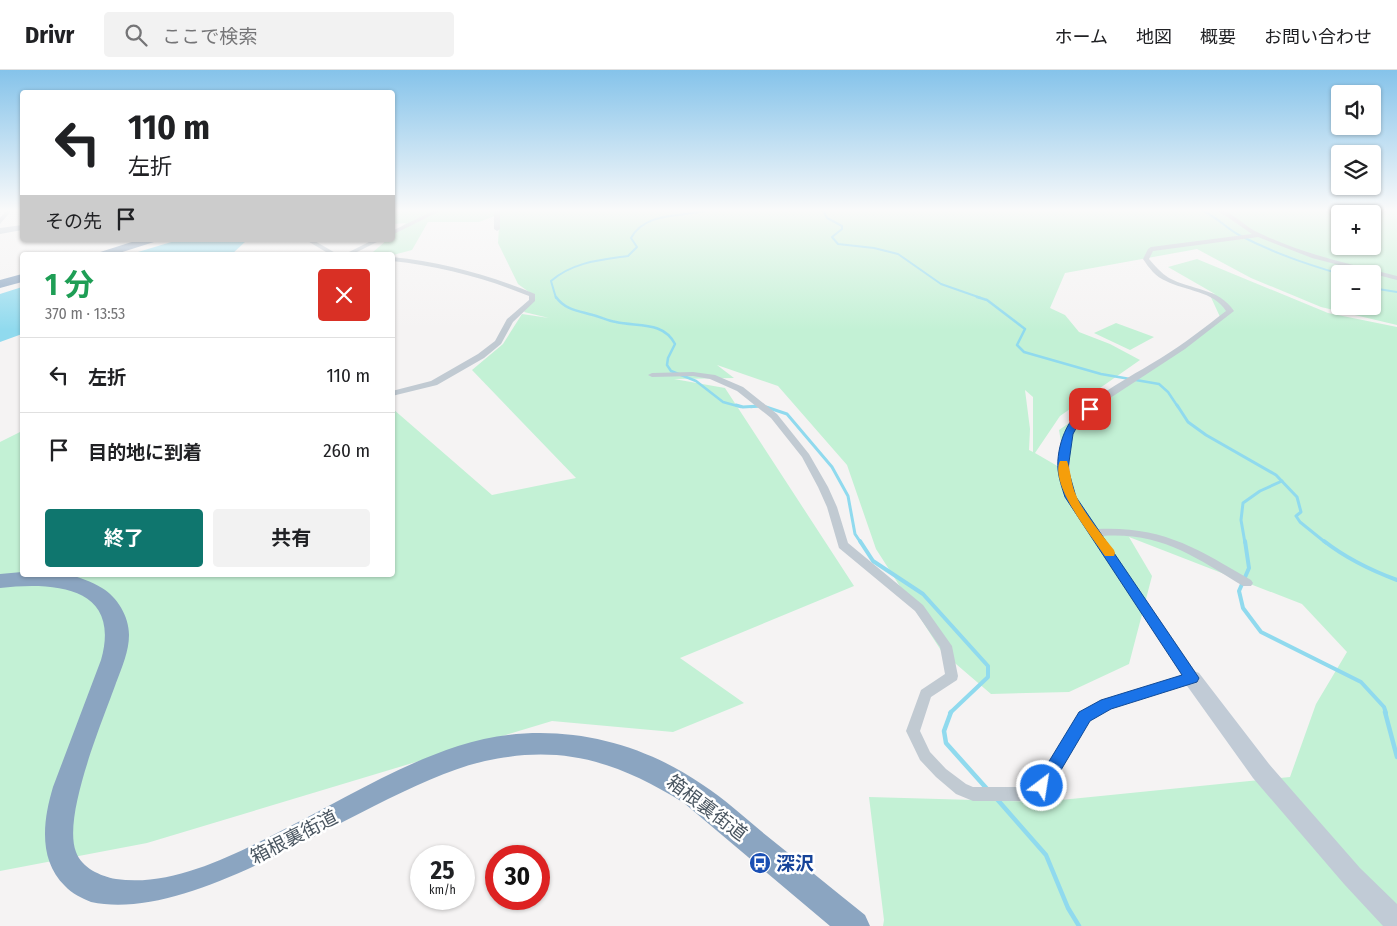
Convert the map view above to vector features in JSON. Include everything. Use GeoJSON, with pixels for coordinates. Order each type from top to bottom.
{"type":"FeatureCollection","features":[{"type":"Feature","properties":{"kind":"highway"},"geometry":{"type":"LineString","coordinates":[[0,284],[20,279]]}},
{"type":"Feature","properties":{"kind":"highway","name":"箱根裏街道"},"geometry":{"type":"LineString","coordinates":[[0,581],[30,578],[74,584],[91,591],[102,600],[111,611],[117,625],[118,641],[113,660],[70,776],[59,829],[60,852],[69,871],[87,885],[111,894],[140,895],[172,890],[214,876],[260,856],[414,776],[451,760],[485,750],[518,744],[552,744],[584,747],[613,753],[666,776],[694,794],[854,926]]}},
{"type":"Feature","properties":{"kind":"street"},"geometry":{"type":"LineString","coordinates":[[1150,250],[1146,259],[1160,275],[1180,285],[1212,296],[1221,301],[1230,311],[1166,359],[1104,398],[1076,420],[1068,434],[1063,469],[1070,497],[1192,678],[1261,771],[1352,876],[1397,922]]}},
{"type":"Feature","properties":{"kind":"street"},"geometry":{"type":"LineString","coordinates":[[1296,250],[1314,257],[1397,278]]}},
{"type":"Feature","properties":{"kind":"street"},"geometry":{"type":"LineString","coordinates":[[395,259],[418,261],[463,271],[533,295],[532,301],[510,321],[498,342],[481,356],[434,383],[395,393]]}},
{"type":"Feature","properties":{"kind":"street"},"geometry":{"type":"LineString","coordinates":[[652,375],[693,374],[712,377],[740,389],[772,414],[806,456],[832,507],[843,545],[920,608],[946,646],[952,676],[926,694],[913,732],[925,756],[941,773],[961,789],[973,794],[1020,794],[1042,786],[1085,716],[1106,704],[1192,678]]}},
{"type":"Feature","properties":{"kind":"street"},"geometry":{"type":"LineString","coordinates":[[1096,534],[1119,530],[1158,537],[1198,553],[1247,583]]}},
{"type":"Feature","properties":{"kind":"green space"},"geometry":{"type":"Polygon","coordinates":[[[375,250],[412,250],[395,254],[395,252],[373,252],[375,250]]]}},
{"type":"Feature","properties":{"kind":"green space"},"geometry":{"type":"Polygon","coordinates":[[[501,250],[1192,250],[1065,273],[1050,308],[1065,315],[1079,332],[1110,344],[1140,360],[1060,416],[1035,453],[1066,471],[1059,430],[1221,319],[1209,293],[1215,294],[1168,267],[1197,259],[1331,315],[1397,327],[1397,926],[883,926],[884,920],[869,797],[1041,802],[1290,777],[1316,704],[1347,652],[1302,604],[1129,537],[1152,576],[1129,664],[1069,692],[991,694],[942,652],[876,549],[847,465],[778,386],[717,365],[734,378],[674,379],[725,388],[854,586],[680,658],[744,703],[673,732],[552,721],[147,843],[0,871],[0,442],[20,432],[20,577],[395,577],[395,411],[492,495],[576,478],[472,370],[503,344],[522,314],[549,318],[524,312],[533,295],[518,284],[501,250]],[[1025,390],[1030,429],[1029,450],[1033,452],[1033,397],[1025,390]]]}},
{"type":"Feature","properties":{"kind":"green space"},"geometry":{"type":"Polygon","coordinates":[[[1199,250],[1331,250],[1331,255],[1381,255],[1381,250],[1397,250],[1397,325],[1355,315],[1381,315],[1381,265],[1331,265],[1331,309],[1251,278],[1199,250]]]}},
{"type":"Feature","properties":{"kind":"green space"},"geometry":{"type":"Polygon","coordinates":[[[1116,323],[1154,337],[1130,350],[1094,333],[1116,323]]]}},
{"type":"Feature","properties":{"kind":"water"},"geometry":{"type":"Polygon","coordinates":[[[145,250],[236,250],[234,252],[138,252],[145,250]]]}},
{"type":"Feature","properties":{"kind":"water"},"geometry":{"type":"Polygon","coordinates":[[[20,288],[20,335],[0,342],[0,294],[20,288]]]}},
{"type":"Feature","properties":{"kind":"waterway"},"geometry":{"type":"LineString","coordinates":[[556,298],[551,281],[559,275],[587,263],[628,256],[634,250]]}},
{"type":"Feature","properties":{"kind":"waterway"},"geometry":{"type":"LineString","coordinates":[[882,250],[898,254],[941,284],[981,298]]}},
{"type":"Feature","properties":{"kind":"waterway"},"geometry":{"type":"LineString","coordinates":[[1271,250],[1331,271]]}},
{"type":"Feature","properties":{"kind":"waterway"},"geometry":{"type":"LineString","coordinates":[[1381,289],[1397,292]]}},
{"type":"Feature","properties":{"kind":"waterway"},"geometry":{"type":"LineString","coordinates":[[556,297],[564,305],[578,311],[613,321],[649,326],[664,332],[675,344],[668,358],[667,365],[671,371],[696,381],[723,402],[741,407]]}},
{"type":"Feature","properties":{"kind":"waterway"},"geometry":{"type":"LineString","coordinates":[[977,297],[987,300],[1025,329],[1017,345],[1024,352],[1101,374],[1159,384],[1168,392],[1178,407]]}},
{"type":"Feature","properties":{"kind":"waterway"},"geometry":{"type":"LineString","coordinates":[[736,405],[743,407],[759,406],[751,407]]}},
{"type":"Feature","properties":{"kind":"waterway"},"geometry":{"type":"LineString","coordinates":[[1177,405],[1188,422],[1206,435],[1276,475],[1282,481]]}},
{"type":"Feature","properties":{"kind":"waterway"},"geometry":{"type":"LineString","coordinates":[[766,407],[787,414],[832,467],[848,496],[855,534],[861,543]]}},
{"type":"Feature","properties":{"kind":"waterway"},"geometry":{"type":"LineString","coordinates":[[1245,543],[1241,520],[1243,503],[1260,491],[1282,481]]}},
{"type":"Feature","properties":{"kind":"waterway"},"geometry":{"type":"LineString","coordinates":[[1282,481],[1297,497],[1301,512],[1296,516],[1300,522],[1326,543]]}},
{"type":"Feature","properties":{"kind":"waterway"},"geometry":{"type":"LineString","coordinates":[[860,541],[873,561],[923,594],[988,666],[988,677],[951,712]]}},
{"type":"Feature","properties":{"kind":"waterway"},"geometry":{"type":"LineString","coordinates":[[1245,541],[1249,568],[1239,591],[1243,608],[1261,632],[1361,682],[1384,707],[1386,713]]}},
{"type":"Feature","properties":{"kind":"waterway"},"geometry":{"type":"LineString","coordinates":[[1324,541],[1359,563],[1397,580]]}},
{"type":"Feature","properties":{"kind":"waterway"},"geometry":{"type":"LineString","coordinates":[[951,712],[944,731],[946,743],[988,790]]}},
{"type":"Feature","properties":{"kind":"waterway"},"geometry":{"type":"LineString","coordinates":[[1385,712],[1397,757]]}},
{"type":"Feature","properties":{"kind":"waterway"},"geometry":{"type":"LineString","coordinates":[[996,798],[1046,855],[1068,908],[1079,926]]}},
{"type":"Feature","properties":{"kind":"slow traffic"},"geometry":{"type":"LineString","coordinates":[[1064,464],[1063,469],[1070,497],[1109,553]]}},
{"type":"Feature","properties":{"kind":"place","name":"深沢"},"geometry":{"type":"Point","coordinates":[760,863]}},
{"type":"Feature","properties":{"kind":"route"},"geometry":{"type":"LineString","coordinates":[[1042,786],[1085,716],[1106,704],[1192,678],[1070,497],[1063,469],[1065,447],[1068,434],[1076,420],[1090,409]]}}]}
